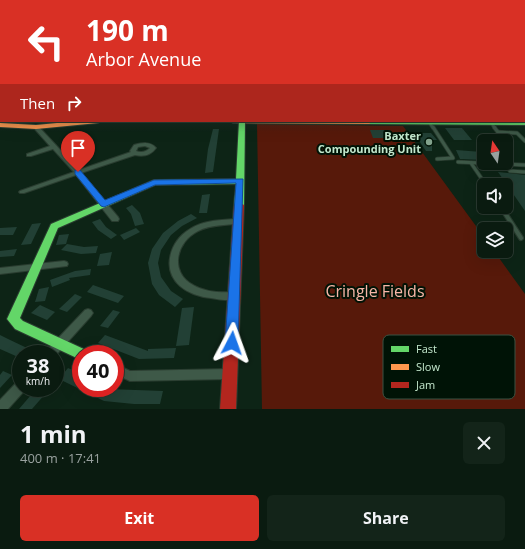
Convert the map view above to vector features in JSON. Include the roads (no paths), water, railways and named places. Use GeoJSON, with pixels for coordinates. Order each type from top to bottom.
{"type":"FeatureCollection","features":[{"type":"Feature","properties":{"kind":"street"},"geometry":{"type":"LineString","coordinates":[[0,125],[36,127],[88,122]]}},
{"type":"Feature","properties":{"kind":"street"},"geometry":{"type":"LineString","coordinates":[[228,409],[235,296],[242,122]]}},
{"type":"Feature","properties":{"kind":"street"},"geometry":{"type":"LineString","coordinates":[[294,122],[397,124],[428,122],[492,124],[525,123]]}},
{"type":"Feature","properties":{"kind":"street"},"geometry":{"type":"LineString","coordinates":[[36,127],[78,172],[116,219]]}},
{"type":"Feature","properties":{"kind":"street"},"geometry":{"type":"LineString","coordinates":[[29,155],[53,146]]}},
{"type":"Feature","properties":{"kind":"street"},"geometry":{"type":"LineString","coordinates":[[22,192],[134,152]]}},
{"type":"Feature","properties":{"kind":"street"},"geometry":{"type":"LineString","coordinates":[[88,313],[59,345],[19,325],[13,319],[54,226],[154,183],[240,181]]}},
{"type":"Feature","properties":{"kind":"street"},"geometry":{"type":"LineString","coordinates":[[235,296],[204,294],[191,288],[183,282],[176,273],[174,260],[175,251],[180,242],[197,228],[214,223],[237,220]]}},
{"type":"Feature","properties":{"kind":"street"},"geometry":{"type":"LineString","coordinates":[[0,271],[64,264]]}},
{"type":"Feature","properties":{"kind":"street"},"geometry":{"type":"LineString","coordinates":[[124,373],[130,376],[229,374]]}},
{"type":"Feature","properties":{"kind":"street"},"geometry":{"type":"LineString","coordinates":[[0,409],[12,396]]}},
{"type":"Feature","properties":{"kind":"lane"},"geometry":{"type":"LineString","coordinates":[[428,122],[453,158],[437,159]]}},
{"type":"Feature","properties":{"kind":"lane"},"geometry":{"type":"LineString","coordinates":[[492,124],[498,132],[517,133],[525,141]]}},
{"type":"Feature","properties":{"kind":"lane"},"geometry":{"type":"LineString","coordinates":[[458,162],[477,163]]}},
{"type":"Feature","properties":{"kind":"lane"},"geometry":{"type":"LineString","coordinates":[[471,163],[481,178]]}},
{"type":"Feature","properties":{"kind":"lane"},"geometry":{"type":"LineString","coordinates":[[513,164],[525,165]]}},
{"type":"Feature","properties":{"kind":"lane"},"geometry":{"type":"LineString","coordinates":[[509,170],[525,172]]}},
{"type":"Feature","properties":{"kind":"lane"},"geometry":{"type":"LineString","coordinates":[[506,214],[521,238]]}},
{"type":"Feature","properties":{"kind":"place","name":"Baxter Compounding Unit"},"geometry":{"type":"Point","coordinates":[429,142]}},
{"type":"Feature","properties":{"kind":"park label","name":"Cringle Fields"},"geometry":{"type":"Point","coordinates":[375,291]}}]}
